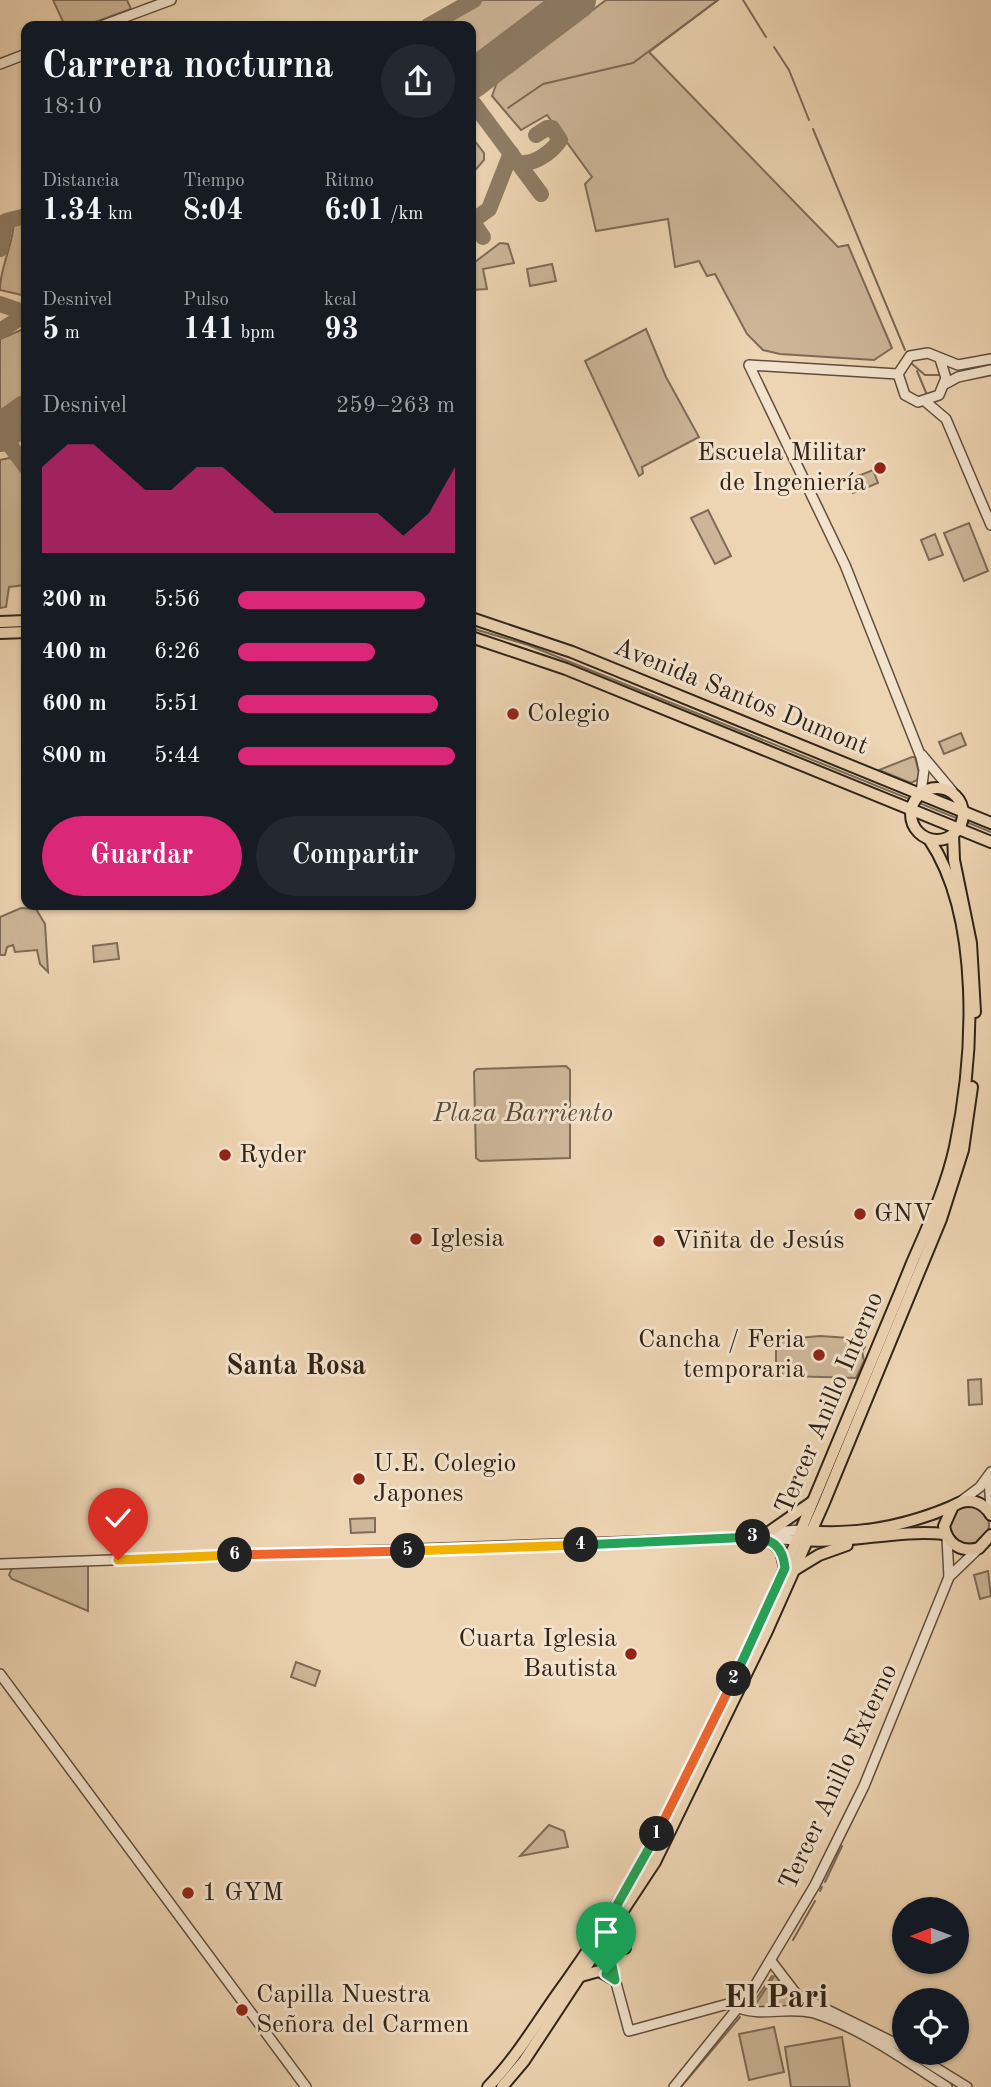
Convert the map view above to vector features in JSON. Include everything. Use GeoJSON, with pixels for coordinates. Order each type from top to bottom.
{"type":"FeatureCollection","features":[{"type":"Feature","properties":{"kind":"main road","name":"Avenida Santos Dumont"},"geometry":{"type":"LineString","coordinates":[[476,620],[572,652],[648,693],[876,797],[915,801],[960,824],[991,822]]}},
{"type":"Feature","properties":{"kind":"main road"},"geometry":{"type":"LineString","coordinates":[[0,622],[21,621]]}},
{"type":"Feature","properties":{"kind":"main road"},"geometry":{"type":"LineString","coordinates":[[0,633],[21,632]]}},
{"type":"Feature","properties":{"kind":"main road","name":"Avenida Santos Dumont"},"geometry":{"type":"LineString","coordinates":[[476,639],[648,693],[915,801],[991,842]]}},
{"type":"Feature","properties":{"kind":"main road"},"geometry":{"type":"LineString","coordinates":[[918,832],[915,801],[936,787],[953,793],[991,822]]}},
{"type":"Feature","properties":{"kind":"main road"},"geometry":{"type":"LineString","coordinates":[[876,797],[918,832],[929,839],[942,840],[960,824],[953,793]]}},
{"type":"Feature","properties":{"kind":"main road","name":"Tercer Anillo Interno"},"geometry":{"type":"LineString","coordinates":[[926,1244],[944,1186],[962,1110],[969,1049],[970,971],[963,898],[954,860],[960,824]]}},
{"type":"Feature","properties":{"kind":"main road","name":"Tercer Anillo Interno"},"geometry":{"type":"LineString","coordinates":[[502,2087],[524,2061],[612,1932],[655,1862],[735,1699],[789,1569],[866,1399],[910,1283],[952,1188],[965,1138],[973,1077],[974,993],[947,870],[929,839]]}},
{"type":"Feature","properties":{"kind":"main road"},"geometry":{"type":"LineString","coordinates":[[947,870],[953,869],[963,898]]}},
{"type":"Feature","properties":{"kind":"main road","name":"Tercer Anillo Interno"},"geometry":{"type":"LineString","coordinates":[[819,1502],[866,1373],[883,1333],[910,1283]]}},
{"type":"Feature","properties":{"kind":"main road"},"geometry":{"type":"LineString","coordinates":[[880,1366],[874,1360],[883,1333]]}},
{"type":"Feature","properties":{"kind":"main road"},"geometry":{"type":"LineString","coordinates":[[866,1373],[873,1378],[866,1399]]}},
{"type":"Feature","properties":{"kind":"main road"},"geometry":{"type":"LineString","coordinates":[[804,1535],[840,1533],[899,1524],[956,1504],[975,1501],[991,1512]]}},
{"type":"Feature","properties":{"kind":"main road"},"geometry":{"type":"LineString","coordinates":[[840,1533],[828,1524],[819,1502],[769,1535],[781,1551],[789,1569],[861,1540],[908,1533],[946,1536],[965,1550],[984,1547],[991,1535]]}},
{"type":"Feature","properties":{"kind":"main road"},"geometry":{"type":"LineString","coordinates":[[946,1536],[944,1518],[956,1504]]}},
{"type":"Feature","properties":{"kind":"main road"},"geometry":{"type":"LineString","coordinates":[[804,1535],[861,1540]]}},
{"type":"Feature","properties":{"kind":"main road","name":"Tercer Anillo Interno"},"geometry":{"type":"LineString","coordinates":[[488,2087],[523,2045],[615,1907],[646,1855],[789,1569]]}},
{"type":"Feature","properties":{"kind":"main road"},"geometry":{"type":"LineString","coordinates":[[733,1681],[730,1696],[735,1699]]}},
{"type":"Feature","properties":{"kind":"main road"},"geometry":{"type":"LineString","coordinates":[[720,1710],[723,1714],[720,1730]]}},
{"type":"Feature","properties":{"kind":"main road"},"geometry":{"type":"LineString","coordinates":[[566,1980],[593,1949],[605,1942],[604,1928],[615,1907]]}},
{"type":"Feature","properties":{"kind":"main road"},"geometry":{"type":"LineString","coordinates":[[612,1932],[613,1941],[625,1948]]}},
{"type":"Feature","properties":{"kind":"main road"},"geometry":{"type":"LineString","coordinates":[[579,1977],[592,1971],[615,1980]]}},
{"type":"Feature","properties":{"kind":"main road"},"geometry":{"type":"LineString","coordinates":[[523,2045],[524,2061]]}},
{"type":"Feature","properties":{"kind":"street"},"geometry":{"type":"LineString","coordinates":[[114,21],[171,0]]}},
{"type":"Feature","properties":{"kind":"street"},"geometry":{"type":"LineString","coordinates":[[0,64],[21,56]]}},
{"type":"Feature","properties":{"kind":"street"},"geometry":{"type":"LineString","coordinates":[[946,419],[926,402],[911,400],[905,395],[898,374],[905,359],[915,354],[928,353],[958,365],[991,359]]}},
{"type":"Feature","properties":{"kind":"street"},"geometry":{"type":"LineString","coordinates":[[940,359],[946,371],[946,419],[991,525]]}},
{"type":"Feature","properties":{"kind":"street"},"geometry":{"type":"LineString","coordinates":[[898,374],[749,365],[845,565],[918,750],[925,770],[915,801]]}},
{"type":"Feature","properties":{"kind":"street"},"geometry":{"type":"LineString","coordinates":[[926,402],[958,377],[991,370]]}},
{"type":"Feature","properties":{"kind":"street"},"geometry":{"type":"LineString","coordinates":[[918,750],[953,793]]}},
{"type":"Feature","properties":{"kind":"street"},"geometry":{"type":"LineString","coordinates":[[956,1504],[990,1475]]}},
{"type":"Feature","properties":{"kind":"street"},"geometry":{"type":"LineString","coordinates":[[990,1475],[991,1512]]}},
{"type":"Feature","properties":{"kind":"street"},"geometry":{"type":"LineString","coordinates":[[0,1564],[804,1535]]}},
{"type":"Feature","properties":{"kind":"street","name":"Tercer Anillo Externo"},"geometry":{"type":"LineString","coordinates":[[946,1536],[949,1577]]}},
{"type":"Feature","properties":{"kind":"street","name":"Tercer Anillo Externo"},"geometry":{"type":"LineString","coordinates":[[674,2087],[746,1999],[771,1961],[844,1829],[949,1577],[984,1547]]}},
{"type":"Feature","properties":{"kind":"street"},"geometry":{"type":"LineString","coordinates":[[0,1674],[306,2087]]}},
{"type":"Feature","properties":{"kind":"street"},"geometry":{"type":"LineString","coordinates":[[605,1942],[629,2031],[746,1999]]}},
{"type":"Feature","properties":{"kind":"street"},"geometry":{"type":"LineString","coordinates":[[771,1961],[797,1995],[892,2042]]}},
{"type":"Feature","properties":{"kind":"street"},"geometry":{"type":"LineString","coordinates":[[739,2008],[748,2012],[789,2009],[816,2014],[866,2038],[947,2087]]}},
{"type":"Feature","properties":{"kind":"street"},"geometry":{"type":"LineString","coordinates":[[931,2065],[967,2087]]}},
{"type":"Feature","properties":{"kind":"green space"},"geometry":{"type":"Polygon","coordinates":[[[53,0],[127,0],[131,9],[98,21],[63,21],[53,0]]]}},
{"type":"Feature","properties":{"kind":"green space"},"geometry":{"type":"Polygon","coordinates":[[[483,0],[547,0],[476,55],[476,21],[447,21],[483,0]]]}},
{"type":"Feature","properties":{"kind":"green space"},"geometry":{"type":"Polygon","coordinates":[[[606,0],[718,0],[649,52],[838,247],[848,245],[892,348],[874,360],[780,354],[763,350],[747,334],[715,274],[707,276],[699,261],[675,267],[668,219],[596,231],[585,184],[592,177],[547,115],[521,130],[492,96],[497,82],[606,0]]]}},
{"type":"Feature","properties":{"kind":"green space"},"geometry":{"type":"Polygon","coordinates":[[[476,143],[484,153],[484,160],[476,169],[476,143]]]}},
{"type":"Feature","properties":{"kind":"green space"},"geometry":{"type":"Polygon","coordinates":[[[21,220],[21,295],[0,290],[14,222],[21,220]]]}},
{"type":"Feature","properties":{"kind":"green space"},"geometry":{"type":"Polygon","coordinates":[[[500,243],[508,244],[514,263],[483,269],[487,289],[476,290],[476,261],[500,243]]]}},
{"type":"Feature","properties":{"kind":"green space"},"geometry":{"type":"Polygon","coordinates":[[[552,264],[556,281],[530,286],[527,269],[552,264]]]}},
{"type":"Feature","properties":{"kind":"green space"},"geometry":{"type":"Polygon","coordinates":[[[646,329],[666,377],[699,437],[642,467],[643,473],[639,476],[585,361],[646,329]]]}},
{"type":"Feature","properties":{"kind":"green space"},"geometry":{"type":"Polygon","coordinates":[[[21,330],[21,400],[0,415],[0,339],[21,330]]]}},
{"type":"Feature","properties":{"kind":"green space"},"geometry":{"type":"Polygon","coordinates":[[[14,459],[21,468],[21,586],[9,587],[6,607],[0,608],[0,460],[14,459]]]}},
{"type":"Feature","properties":{"kind":"green space"},"geometry":{"type":"Polygon","coordinates":[[[873,470],[878,483],[853,493],[848,480],[873,470]]]}},
{"type":"Feature","properties":{"kind":"green space"},"geometry":{"type":"Polygon","coordinates":[[[708,510],[731,556],[715,564],[691,518],[708,510]]]}},
{"type":"Feature","properties":{"kind":"green space"},"geometry":{"type":"Polygon","coordinates":[[[969,523],[988,571],[964,581],[944,533],[969,523]]]}},
{"type":"Feature","properties":{"kind":"green space"},"geometry":{"type":"Polygon","coordinates":[[[935,534],[943,555],[929,560],[921,540],[935,534]]]}},
{"type":"Feature","properties":{"kind":"green space"},"geometry":{"type":"Polygon","coordinates":[[[961,733],[966,745],[944,754],[939,742],[961,733]]]}},
{"type":"Feature","properties":{"kind":"green space"},"geometry":{"type":"Polygon","coordinates":[[[915,757],[919,773],[917,780],[911,783],[879,770],[915,757]]]}},
{"type":"Feature","properties":{"kind":"green space"},"geometry":{"type":"Polygon","coordinates":[[[21,908],[37,910],[45,924],[48,972],[40,964],[37,950],[15,952],[13,945],[7,947],[5,955],[0,955],[0,917],[21,908]]]}},
{"type":"Feature","properties":{"kind":"green space"},"geometry":{"type":"Polygon","coordinates":[[[117,943],[119,959],[94,962],[93,946],[117,943]]]}},
{"type":"Feature","properties":{"kind":"green space","name":"Plaza Barriento"},"geometry":{"type":"Polygon","coordinates":[[[566,1066],[570,1070],[570,1158],[480,1161],[476,1158],[474,1072],[477,1069],[566,1066]]]}},
{"type":"Feature","properties":{"kind":"green space","name":"Cancha / Feria temporaria"},"geometry":{"type":"Polygon","coordinates":[[[820,1336],[849,1338],[865,1347],[862,1351],[864,1361],[856,1378],[787,1376],[776,1372],[776,1340],[820,1336]]]}},
{"type":"Feature","properties":{"kind":"green space"},"geometry":{"type":"Polygon","coordinates":[[[981,1379],[982,1404],[969,1405],[968,1380],[981,1379]]]}},
{"type":"Feature","properties":{"kind":"green space"},"geometry":{"type":"Polygon","coordinates":[[[969,1505],[983,1511],[989,1525],[983,1539],[969,1545],[955,1539],[949,1525],[955,1511],[969,1505]]]}},
{"type":"Feature","properties":{"kind":"green space"},"geometry":{"type":"Polygon","coordinates":[[[375,1518],[375,1532],[351,1533],[350,1519],[375,1518]]]}},
{"type":"Feature","properties":{"kind":"green space"},"geometry":{"type":"Polygon","coordinates":[[[88,1564],[88,1611],[12,1579],[9,1575],[12,1568],[88,1564]]]}},
{"type":"Feature","properties":{"kind":"green space"},"geometry":{"type":"Polygon","coordinates":[[[988,1571],[991,1596],[980,1599],[974,1575],[988,1571]]]}},
{"type":"Feature","properties":{"kind":"green space"},"geometry":{"type":"Polygon","coordinates":[[[296,1662],[320,1671],[315,1686],[291,1677],[296,1662]]]}},
{"type":"Feature","properties":{"kind":"green space"},"geometry":{"type":"Polygon","coordinates":[[[549,1825],[564,1831],[568,1847],[520,1856],[549,1825]]]}},
{"type":"Feature","properties":{"kind":"green space"},"geometry":{"type":"Polygon","coordinates":[[[775,1975],[786,1991],[809,2010],[790,2006],[753,2008],[775,1975]]]}},
{"type":"Feature","properties":{"kind":"green space"},"geometry":{"type":"Polygon","coordinates":[[[774,2027],[784,2072],[749,2080],[739,2034],[774,2027]]]}},
{"type":"Feature","properties":{"kind":"green space"},"geometry":{"type":"Polygon","coordinates":[[[842,2037],[850,2087],[791,2087],[785,2047],[842,2037]]]}},
{"type":"Feature","properties":{"kind":"waterway"},"geometry":{"type":"LineString","coordinates":[[508,108],[543,84],[633,63],[718,0]]}},
{"type":"Feature","properties":{"kind":"waterway"},"geometry":{"type":"LineString","coordinates":[[743,0],[766,37]]}},
{"type":"Feature","properties":{"kind":"waterway"},"geometry":{"type":"LineString","coordinates":[[774,47],[789,70],[809,120]]}},
{"type":"Feature","properties":{"kind":"waterway"},"geometry":{"type":"LineString","coordinates":[[813,129],[905,350]]}},
{"type":"Feature","properties":{"kind":"waterway"},"geometry":{"type":"LineString","coordinates":[[911,363],[925,375],[942,375]]}},
{"type":"Feature","properties":{"kind":"waterway"},"geometry":{"type":"LineString","coordinates":[[961,371],[991,365]]}},
{"type":"Feature","properties":{"kind":"waterway"},"geometry":{"type":"LineString","coordinates":[[917,371],[927,395]]}},
{"type":"Feature","properties":{"kind":"waterway"},"geometry":{"type":"LineString","coordinates":[[476,629],[528,645],[991,832]]}},
{"type":"Feature","properties":{"kind":"waterway"},"geometry":{"type":"LineString","coordinates":[[825,1882],[842,1846]]}},
{"type":"Feature","properties":{"kind":"waterway"},"geometry":{"type":"LineString","coordinates":[[820,1891],[822,1887]]}},
{"type":"Feature","properties":{"kind":"waterway"},"geometry":{"type":"LineString","coordinates":[[793,1940],[815,1901]]}},
{"type":"Feature","properties":{"kind":"waterway"},"geometry":{"type":"LineString","coordinates":[[751,2006],[772,1976]]}},
{"type":"Feature","properties":{"kind":"waterway"},"geometry":{"type":"LineString","coordinates":[[681,2087],[740,2017]]}},
{"type":"Feature","properties":{"kind":"taxiway"},"geometry":{"type":"LineString","coordinates":[[437,21],[474,0]]}},
{"type":"Feature","properties":{"kind":"taxiway"},"geometry":{"type":"LineString","coordinates":[[476,107],[541,194]]}},
{"type":"Feature","properties":{"kind":"taxiway"},"geometry":{"type":"LineString","coordinates":[[517,162],[529,162],[541,157],[560,140],[552,128],[536,135]]}},
{"type":"Feature","properties":{"kind":"taxiway"},"geometry":{"type":"LineString","coordinates":[[476,218],[489,209],[511,153]]}},
{"type":"Feature","properties":{"kind":"taxiway"},"geometry":{"type":"LineString","coordinates":[[0,249],[6,221],[21,217]]}},
{"type":"Feature","properties":{"kind":"taxiway"},"geometry":{"type":"LineString","coordinates":[[476,227],[483,237]]}},
{"type":"Feature","properties":{"kind":"taxiway"},"geometry":{"type":"LineString","coordinates":[[0,304],[21,311]]}},
{"type":"Feature","properties":{"kind":"taxiway"},"geometry":{"type":"LineString","coordinates":[[0,331],[21,317]]}},
{"type":"Feature","properties":{"kind":"taxiway"},"geometry":{"type":"LineString","coordinates":[[1,433],[21,460]]}},
{"type":"Feature","properties":{"kind":"runway"},"geometry":{"type":"LineString","coordinates":[[476,76],[577,0]]}},
{"type":"Feature","properties":{"kind":"runway"},"geometry":{"type":"LineString","coordinates":[[0,433],[21,418]]}},
{"type":"Feature","properties":{"kind":"place","name":"Escuela Militar de Ingeniería"},"geometry":{"type":"Point","coordinates":[880,468]}},
{"type":"Feature","properties":{"kind":"place","name":"Colegio"},"geometry":{"type":"Point","coordinates":[513,714]}},
{"type":"Feature","properties":{"kind":"place","name":"Ryder"},"geometry":{"type":"Point","coordinates":[225,1155]}},
{"type":"Feature","properties":{"kind":"place","name":"GNV"},"geometry":{"type":"Point","coordinates":[860,1214]}},
{"type":"Feature","properties":{"kind":"place","name":"Iglesia"},"geometry":{"type":"Point","coordinates":[416,1239]}},
{"type":"Feature","properties":{"kind":"place","name":"Viñita de Jesús"},"geometry":{"type":"Point","coordinates":[659,1241]}},
{"type":"Feature","properties":{"kind":"place","name":"Cancha / Feria temporaria"},"geometry":{"type":"Point","coordinates":[819,1355]}},
{"type":"Feature","properties":{"kind":"place","name":"U.E. Colegio Japones"},"geometry":{"type":"Point","coordinates":[359,1479]}},
{"type":"Feature","properties":{"kind":"place","name":"Cuarta Iglesia Bautista"},"geometry":{"type":"Point","coordinates":[631,1654]}},
{"type":"Feature","properties":{"kind":"place","name":"1 GYM"},"geometry":{"type":"Point","coordinates":[188,1893]}},
{"type":"Feature","properties":{"kind":"place","name":"Capilla Nuestra Señora del Carmen"},"geometry":{"type":"Point","coordinates":[242,2010]}},
{"type":"Feature","properties":{"kind":"district","name":"Santa Rosa"},"geometry":{"type":"Point","coordinates":[296,1367]}},
{"type":"Feature","properties":{"kind":"district","name":"El Pari"},"geometry":{"type":"Point","coordinates":[776,1998]}},
{"type":"Feature","properties":{"kind":"route"},"geometry":{"type":"LineString","coordinates":[[118,1560],[621,1544],[751,1537],[769,1539],[776,1544],[784,1559],[785,1568],[755,1636],[703,1745],[646,1855],[604,1928],[603,1935],[615,1980],[606,1974]]}}]}
